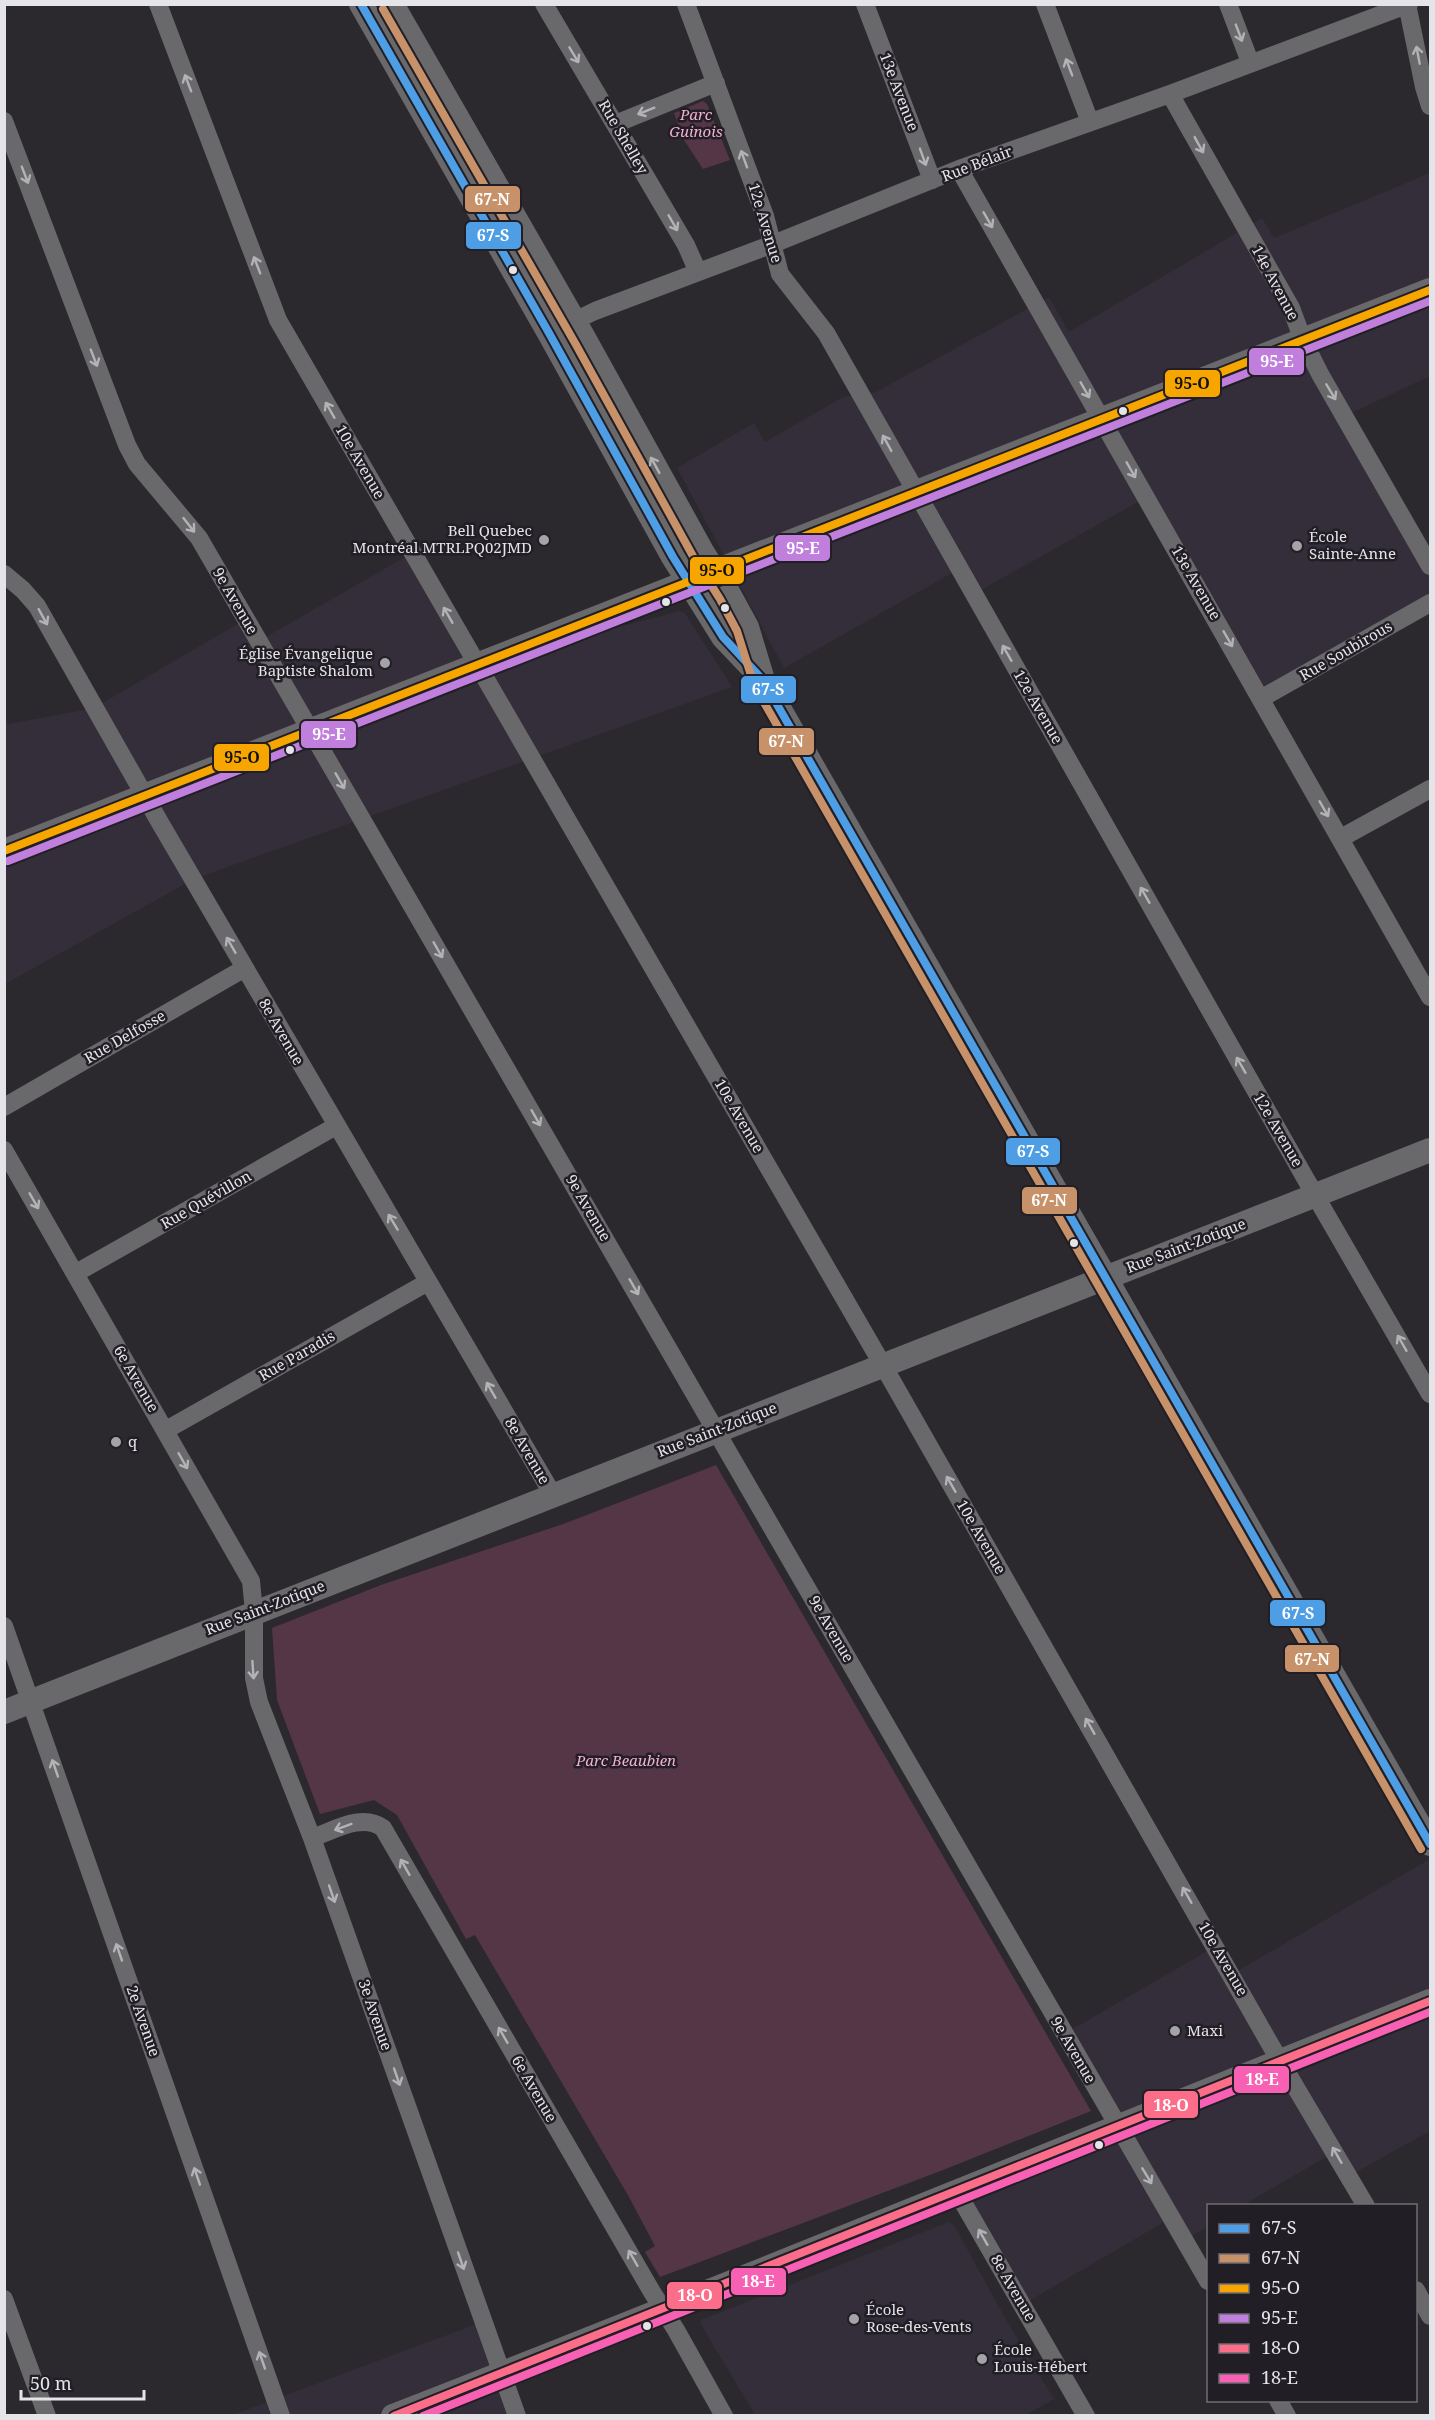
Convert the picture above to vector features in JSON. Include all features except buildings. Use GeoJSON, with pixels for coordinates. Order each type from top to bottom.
{"type":"FeatureCollection","features":[{"type":"Feature","properties":{"kind":"street","name":"10e Avenue"},"geometry":{"type":"LineString","coordinates":[[158,4],[278,320],[1365,2204]]}},
{"type":"Feature","properties":{"kind":"street"},"geometry":{"type":"LineString","coordinates":[[361,4],[688,580],[723,637],[763,680]]}},
{"type":"Feature","properties":{"kind":"street"},"geometry":{"type":"LineString","coordinates":[[392,4],[747,627],[763,680],[1431,1844]]}},
{"type":"Feature","properties":{"kind":"street","name":"Rue Shelley"},"geometry":{"type":"LineString","coordinates":[[544,4],[686,245],[698,272]]}},
{"type":"Feature","properties":{"kind":"street","name":"12e Avenue"},"geometry":{"type":"LineString","coordinates":[[686,4],[765,216],[780,274],[826,333],[1315,1195],[1431,1394]]}},
{"type":"Feature","properties":{"kind":"street","name":"13e Avenue"},"geometry":{"type":"LineString","coordinates":[[865,4],[932,180]]}},
{"type":"Feature","properties":{"kind":"street"},"geometry":{"type":"LineString","coordinates":[[1045,4],[1090,122]]}},
{"type":"Feature","properties":{"kind":"street"},"geometry":{"type":"LineString","coordinates":[[1228,4],[1250,62]]}},
{"type":"Feature","properties":{"kind":"street"},"geometry":{"type":"LineString","coordinates":[[1408,5],[1424,87],[1431,106]]}},
{"type":"Feature","properties":{"kind":"street","name":"Rue Bélair"},"geometry":{"type":"LineString","coordinates":[[549,333],[574,321],[959,169],[1170,94],[1250,62],[1408,5]]}},
{"type":"Feature","properties":{"kind":"street"},"geometry":{"type":"LineString","coordinates":[[615,124],[716,83]]}},
{"type":"Feature","properties":{"kind":"street","name":"14e Avenue"},"geometry":{"type":"LineString","coordinates":[[1170,94],[1291,308],[1303,340],[1320,374],[1431,566]]}},
{"type":"Feature","properties":{"kind":"street","name":"9e Avenue"},"geometry":{"type":"LineString","coordinates":[[4,121],[127,445],[137,465],[199,538],[718,1430],[1207,2278]]}},
{"type":"Feature","properties":{"kind":"street","name":"13e Avenue"},"geometry":{"type":"LineString","coordinates":[[959,169],[1431,997]]}},
{"type":"Feature","properties":{"kind":"street"},"geometry":{"type":"LineString","coordinates":[[4,851],[477,666],[688,580],[916,494],[1431,290]]}},
{"type":"Feature","properties":{"kind":"street","name":"8e Avenue"},"geometry":{"type":"LineString","coordinates":[[4,574],[37,606],[336,1126],[553,1495]]}},
{"type":"Feature","properties":{"kind":"street","name":"Rue Soubirous"},"geometry":{"type":"LineString","coordinates":[[1262,698],[1431,603]]}},
{"type":"Feature","properties":{"kind":"street"},"geometry":{"type":"LineString","coordinates":[[1341,838],[1431,789]]}},
{"type":"Feature","properties":{"kind":"street","name":"Rue Delfosse"},"geometry":{"type":"LineString","coordinates":[[4,1107],[245,968]]}},
{"type":"Feature","properties":{"kind":"street","name":"Rue Quévillon"},"geometry":{"type":"LineString","coordinates":[[76,1273],[336,1126]]}},
{"type":"Feature","properties":{"kind":"street","name":"6e Avenue"},"geometry":{"type":"LineString","coordinates":[[4,1150],[251,1581],[254,1612]]}},
{"type":"Feature","properties":{"kind":"street","name":"Rue Saint-Zotique"},"geometry":{"type":"LineString","coordinates":[[4,1712],[1431,1150]]}},
{"type":"Feature","properties":{"kind":"street","name":"Rue Paradis"},"geometry":{"type":"LineString","coordinates":[[166,1430],[428,1282]]}},
{"type":"Feature","properties":{"kind":"street","name":"3e Avenue"},"geometry":{"type":"LineString","coordinates":[[254,1612],[254,1678],[259,1702],[312,1838],[517,2415]]}},
{"type":"Feature","properties":{"kind":"street","name":"2e Avenue"},"geometry":{"type":"LineString","coordinates":[[4,1626],[281,2415]]}},
{"type":"Feature","properties":{"kind":"street","name":"6e Avenue"},"geometry":{"type":"LineString","coordinates":[[312,1838],[361,1821],[374,1821],[383,1828],[724,2415]]}},
{"type":"Feature","properties":{"kind":"street"},"geometry":{"type":"LineString","coordinates":[[393,2415],[957,2192],[1431,2001]]}},
{"type":"Feature","properties":{"kind":"street","name":"8e Avenue"},"geometry":{"type":"LineString","coordinates":[[957,2192],[1086,2415]]}},
{"type":"Feature","properties":{"kind":"street"},"geometry":{"type":"LineString","coordinates":[[1417,2292],[1431,2316]]}},
{"type":"Feature","properties":{"kind":"street"},"geometry":{"type":"LineString","coordinates":[[4,2299],[47,2415]]}},
{"type":"Feature","properties":{"kind":"street"},"geometry":{"type":"LineString","coordinates":[[1279,2402],[1287,2415]]}},
{"type":"Feature","properties":{"kind":"shaded area"},"geometry":{"type":"Polygon","coordinates":[[[1430,173],[1430,376],[1345,416],[1430,566],[1430,603],[1262,698],[1147,497],[974,594],[959,569],[784,668],[677,468],[754,423],[765,442],[843,397],[876,392],[1049,297],[1069,332],[1262,218],[1274,238],[1430,173]]]}},
{"type":"Feature","properties":{"kind":"shaded area"},"geometry":{"type":"Polygon","coordinates":[[[412,553],[465,645],[491,660],[680,611],[685,613],[732,687],[194,879],[5,984],[4,717],[9,724],[94,708],[246,619],[259,641],[412,553]]]}},
{"type":"Feature","properties":{"kind":"shaded area"},"geometry":{"type":"Polygon","coordinates":[[[1430,1859],[1430,2131],[1349,2176],[1335,2152],[1245,2204],[1207,2204],[1207,2227],[1185,2240],[1171,2218],[1022,2305],[957,2192],[1117,2126],[1064,2034],[1216,1946],[1232,1974],[1430,1859]]]}},
{"type":"Feature","properties":{"kind":"shaded area","name":"École Rose-des-Vents"},"geometry":{"type":"Polygon","coordinates":[[[949,2222],[954,2225],[1005,2318],[1054,2399],[1026,2415],[755,2415],[700,2323],[701,2320],[949,2222]]]}},
{"type":"Feature","properties":{"kind":"shaded area"},"geometry":{"type":"Polygon","coordinates":[[[479,2323],[514,2416],[230,2416],[479,2323]]]}},
{"type":"Feature","properties":{"kind":"green space","name":"Parc Guinois"},"geometry":{"type":"Polygon","coordinates":[[[703,101],[707,104],[730,160],[703,169],[684,140],[674,113],[703,101]]]}},
{"type":"Feature","properties":{"kind":"green space","name":"Parc Beaubien"},"geometry":{"type":"Polygon","coordinates":[[[716,1465],[1091,2111],[943,2170],[660,2277],[645,2252],[655,2246],[629,2197],[475,1935],[466,1939],[397,1815],[374,1800],[320,1814],[277,1700],[272,1628],[381,1585],[566,1523],[716,1465]]]}},
{"type":"Feature","properties":{"kind":"transit line","name":"67-S"},"geometry":{"type":"LineString","coordinates":[[361,4],[549,333],[673,557],[723,637],[763,680],[1430,1844]]}},
{"type":"Feature","properties":{"kind":"transit line","name":"67-N"},"geometry":{"type":"LineString","coordinates":[[383,9],[575,343],[694,558],[720,599],[737,631],[754,685],[1421,1849]]}},
{"type":"Feature","properties":{"kind":"transit line","name":"95-O"},"geometry":{"type":"LineString","coordinates":[[4,851],[1430,290]]}},
{"type":"Feature","properties":{"kind":"transit line","name":"95-E"},"geometry":{"type":"LineString","coordinates":[[8,861],[1430,301]]}},
{"type":"Feature","properties":{"kind":"transit line","name":"18-O"},"geometry":{"type":"LineString","coordinates":[[394,2416],[1430,2001]]}},
{"type":"Feature","properties":{"kind":"transit line","name":"18-E"},"geometry":{"type":"LineString","coordinates":[[423,2416],[1430,2012]]}},
{"type":"Feature","properties":{"kind":"place","name":"Bell Quebec Montréal MTRLPQ02JMD"},"geometry":{"type":"Point","coordinates":[544,540]}},
{"type":"Feature","properties":{"kind":"place","name":"École Sainte-Anne"},"geometry":{"type":"Point","coordinates":[1297,546]}},
{"type":"Feature","properties":{"kind":"place","name":"Église Évangelique Baptiste Shalom"},"geometry":{"type":"Point","coordinates":[385,663]}},
{"type":"Feature","properties":{"kind":"place","name":"q"},"geometry":{"type":"Point","coordinates":[116,1442]}},
{"type":"Feature","properties":{"kind":"place","name":"Maxi"},"geometry":{"type":"Point","coordinates":[1175,2031]}},
{"type":"Feature","properties":{"kind":"place","name":"École Rose-des-Vents"},"geometry":{"type":"Point","coordinates":[854,2319]}},
{"type":"Feature","properties":{"kind":"place","name":"École Louis-Hébert"},"geometry":{"type":"Point","coordinates":[982,2359]}}]}
